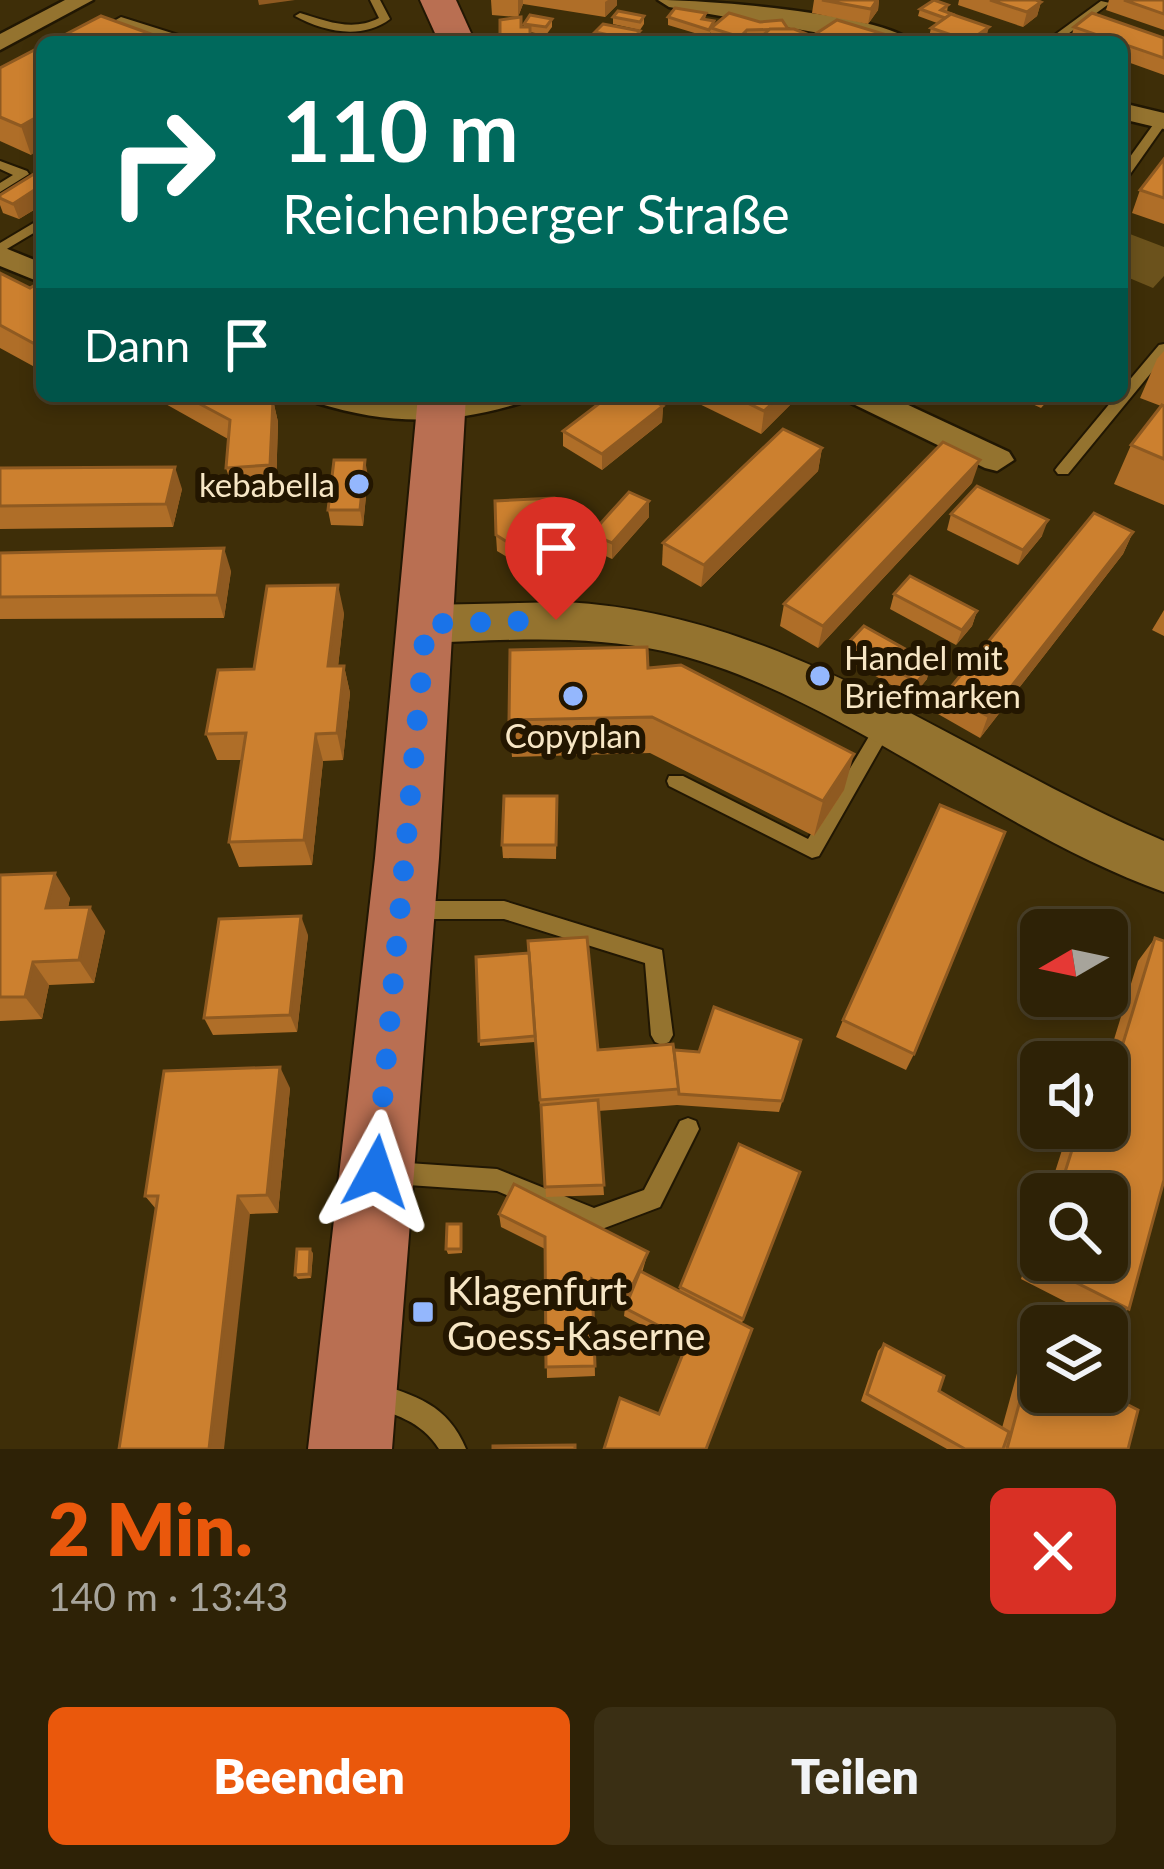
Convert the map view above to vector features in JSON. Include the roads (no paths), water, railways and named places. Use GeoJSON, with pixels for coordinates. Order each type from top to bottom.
{"type":"FeatureCollection","features":[{"type":"Feature","properties":{"kind":"main road"},"geometry":{"type":"LineString","coordinates":[[438,0],[454,36]]}},
{"type":"Feature","properties":{"kind":"main road"},"geometry":{"type":"LineString","coordinates":[[352,1419],[402,910],[442,405]]}},
{"type":"Feature","properties":{"kind":"main road"},"geometry":{"type":"LineString","coordinates":[[426,624],[556,620],[666,634],[734,656],[1164,867]]}},
{"type":"Feature","properties":{"kind":"street"},"geometry":{"type":"LineString","coordinates":[[0,43],[82,0]]}},
{"type":"Feature","properties":{"kind":"street"},"geometry":{"type":"LineString","coordinates":[[669,0],[876,36]]}},
{"type":"Feature","properties":{"kind":"street"},"geometry":{"type":"LineString","coordinates":[[1128,111],[1163,120]]}},
{"type":"Feature","properties":{"kind":"street"},"geometry":{"type":"LineString","coordinates":[[0,252],[36,271]]}},
{"type":"Feature","properties":{"kind":"street"},"geometry":{"type":"LineString","coordinates":[[349,402],[396,415],[442,405]]}},
{"type":"Feature","properties":{"kind":"street"},"geometry":{"type":"LineString","coordinates":[[875,402],[997,460]]}},
{"type":"Feature","properties":{"kind":"lane"},"geometry":{"type":"LineString","coordinates":[[300,16],[346,30],[374,26],[385,19],[375,0]]}},
{"type":"Feature","properties":{"kind":"lane"},"geometry":{"type":"LineString","coordinates":[[1058,36],[1105,2]]}},
{"type":"Feature","properties":{"kind":"lane"},"geometry":{"type":"LineString","coordinates":[[93,36],[122,20],[171,36]]}},
{"type":"Feature","properties":{"kind":"lane"},"geometry":{"type":"LineString","coordinates":[[1128,169],[1163,120]]}},
{"type":"Feature","properties":{"kind":"lane"},"geometry":{"type":"LineString","coordinates":[[0,165],[23,174],[0,188]]}},
{"type":"Feature","properties":{"kind":"lane"},"geometry":{"type":"LineString","coordinates":[[0,252],[36,226]]}},
{"type":"Feature","properties":{"kind":"lane"},"geometry":{"type":"LineString","coordinates":[[1128,391],[1164,348]]}},
{"type":"Feature","properties":{"kind":"lane"},"geometry":{"type":"LineString","coordinates":[[1063,470],[1119,402]]}},
{"type":"Feature","properties":{"kind":"lane"},"geometry":{"type":"LineString","coordinates":[[676,782],[812,850],[883,728]]}},
{"type":"Feature","properties":{"kind":"lane"},"geometry":{"type":"LineString","coordinates":[[402,910],[504,910],[655,958],[662,1036]]}},
{"type":"Feature","properties":{"kind":"lane"},"geometry":{"type":"LineString","coordinates":[[376,1172],[497,1180],[594,1220],[652,1199],[688,1129]]}},
{"type":"Feature","properties":{"kind":"lane"},"geometry":{"type":"LineString","coordinates":[[352,1419],[430,1414],[444,1427],[453,1449]]}},
{"type":"Feature","properties":{"kind":"place","name":"kebabella"},"geometry":{"type":"Point","coordinates":[359,484]}},
{"type":"Feature","properties":{"kind":"place","name":"Handel mit Briefmarken"},"geometry":{"type":"Point","coordinates":[820,676]}},
{"type":"Feature","properties":{"kind":"place","name":"Copyplan"},"geometry":{"type":"Point","coordinates":[573,696]}},
{"type":"Feature","properties":{"kind":"place","name":"Klagenfurt Goess-Kaserne"},"geometry":{"type":"Point","coordinates":[423,1312]}}]}
